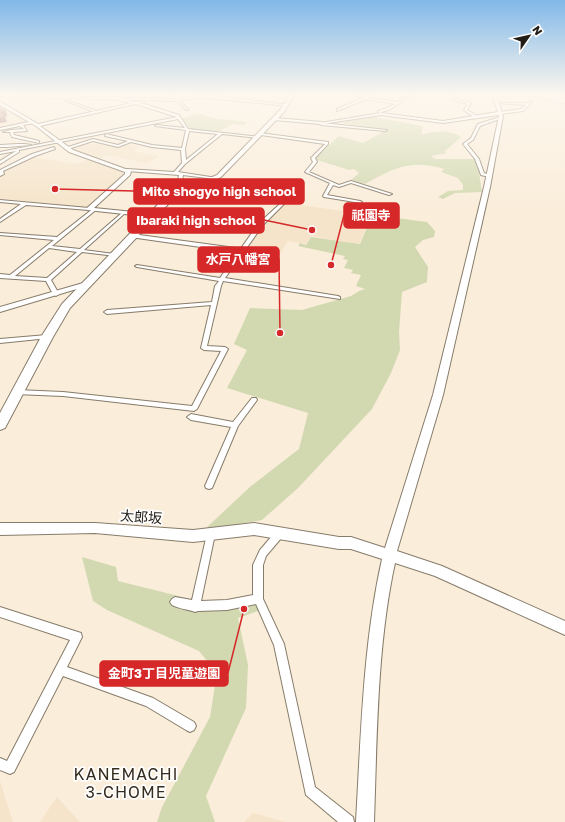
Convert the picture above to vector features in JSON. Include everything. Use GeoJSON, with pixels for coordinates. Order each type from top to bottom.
{"type":"FeatureCollection","features":[{"type":"Feature","properties":{"kind":"highway"},"geometry":{"type":"LineString","coordinates":[[0,425],[47,337],[66,306],[169,198],[185,190],[213,180],[261,133]]}},
{"type":"Feature","properties":{"kind":"street"},"geometry":{"type":"LineString","coordinates":[[12,133],[13,136],[38,142]]}},
{"type":"Feature","properties":{"kind":"street"},"geometry":{"type":"LineString","coordinates":[[47,133],[63,145],[89,158],[127,170],[175,173],[213,180],[203,191]]}},
{"type":"Feature","properties":{"kind":"street"},"geometry":{"type":"LineString","coordinates":[[0,175],[2,174],[1,171],[31,157],[40,151],[106,133]]}},
{"type":"Feature","properties":{"kind":"street"},"geometry":{"type":"LineString","coordinates":[[184,163],[182,149],[187,133]]}},
{"type":"Feature","properties":{"kind":"street"},"geometry":{"type":"LineString","coordinates":[[175,173],[184,163],[221,133]]}},
{"type":"Feature","properties":{"kind":"street"},"geometry":{"type":"LineString","coordinates":[[226,133],[327,143],[313,158],[315,162],[307,172],[339,186],[351,182],[390,194]]}},
{"type":"Feature","properties":{"kind":"street"},"geometry":{"type":"LineString","coordinates":[[475,133],[472,139],[466,144],[477,159],[482,174],[489,176]]}},
{"type":"Feature","properties":{"kind":"street"},"geometry":{"type":"LineString","coordinates":[[365,822],[370,718],[380,599],[390,554],[440,389],[489,176],[495,133]]}},
{"type":"Feature","properties":{"kind":"street"},"geometry":{"type":"LineString","coordinates":[[103,134],[131,141],[182,149]]}},
{"type":"Feature","properties":{"kind":"street"},"geometry":{"type":"LineString","coordinates":[[0,163],[21,149],[53,138]]}},
{"type":"Feature","properties":{"kind":"street"},"geometry":{"type":"LineString","coordinates":[[0,153],[93,140],[118,146],[131,141]]}},
{"type":"Feature","properties":{"kind":"street"},"geometry":{"type":"LineString","coordinates":[[0,146],[5,147],[21,143],[30,145]]}},
{"type":"Feature","properties":{"kind":"street"},"geometry":{"type":"LineString","coordinates":[[89,209],[128,174],[127,170]]}},
{"type":"Feature","properties":{"kind":"street"},"geometry":{"type":"LineString","coordinates":[[17,392],[63,394],[194,410],[225,350],[204,348],[214,302],[222,279],[261,224],[284,202],[185,190],[179,187],[181,174]]}},
{"type":"Feature","properties":{"kind":"street"},"geometry":{"type":"LineString","coordinates":[[332,184],[325,196],[360,202]]}},
{"type":"Feature","properties":{"kind":"street"},"geometry":{"type":"LineString","coordinates":[[0,201],[152,215]]}},
{"type":"Feature","properties":{"kind":"street"},"geometry":{"type":"LineString","coordinates":[[0,221],[25,203]]}},
{"type":"Feature","properties":{"kind":"street"},"geometry":{"type":"LineString","coordinates":[[12,276],[96,209]]}},
{"type":"Feature","properties":{"kind":"street"},"geometry":{"type":"LineString","coordinates":[[0,276],[48,280],[123,213]]}},
{"type":"Feature","properties":{"kind":"street"},"geometry":{"type":"LineString","coordinates":[[0,234],[59,239]]}},
{"type":"Feature","properties":{"kind":"street"},"geometry":{"type":"LineString","coordinates":[[132,236],[242,251]]}},
{"type":"Feature","properties":{"kind":"street"},"geometry":{"type":"LineString","coordinates":[[49,247],[114,255]]}},
{"type":"Feature","properties":{"kind":"street"},"geometry":{"type":"LineString","coordinates":[[137,266],[338,298]]}},
{"type":"Feature","properties":{"kind":"street"},"geometry":{"type":"LineString","coordinates":[[48,280],[56,294]]}},
{"type":"Feature","properties":{"kind":"street"},"geometry":{"type":"LineString","coordinates":[[0,310],[86,285]]}},
{"type":"Feature","properties":{"kind":"street"},"geometry":{"type":"LineString","coordinates":[[107,312],[214,302]]}},
{"type":"Feature","properties":{"kind":"street"},"geometry":{"type":"LineString","coordinates":[[0,341],[47,337]]}},
{"type":"Feature","properties":{"kind":"street"},"geometry":{"type":"LineString","coordinates":[[209,486],[235,425],[254,400]]}},
{"type":"Feature","properties":{"kind":"street"},"geometry":{"type":"LineString","coordinates":[[191,417],[235,425]]}},
{"type":"Feature","properties":{"kind":"street","name":"太郎坂"},"geometry":{"type":"LineString","coordinates":[[0,529],[95,528],[193,536],[254,529],[339,543],[351,543],[437,570],[565,628]]}},
{"type":"Feature","properties":{"kind":"street"},"geometry":{"type":"LineString","coordinates":[[280,533],[263,553],[258,565],[258,599],[279,644],[310,791],[348,822]]}},
{"type":"Feature","properties":{"kind":"street"},"geometry":{"type":"LineString","coordinates":[[195,607],[211,534]]}},
{"type":"Feature","properties":{"kind":"street"},"geometry":{"type":"LineString","coordinates":[[175,602],[195,607],[241,604],[258,599]]}},
{"type":"Feature","properties":{"kind":"street"},"geometry":{"type":"LineString","coordinates":[[0,612],[77,638],[62,670],[10,768],[0,764]]}},
{"type":"Feature","properties":{"kind":"street"},"geometry":{"type":"LineString","coordinates":[[62,670],[149,702],[190,726]]}},
{"type":"Feature","properties":{"kind":"shaded area"},"geometry":{"type":"Polygon","coordinates":[[[100,142],[118,147],[126,144],[139,147],[132,151],[159,156],[147,163],[109,155],[99,159],[71,148],[84,143],[91,145],[100,142]]]}},
{"type":"Feature","properties":{"kind":"shaded area"},"geometry":{"type":"Polygon","coordinates":[[[33,157],[76,164],[89,159],[122,170],[125,174],[87,207],[0,199],[0,176],[5,173],[3,171],[33,157]]]}},
{"type":"Feature","properties":{"kind":"shaded area"},"geometry":{"type":"Polygon","coordinates":[[[285,202],[371,215],[359,244],[311,236],[306,244],[288,241],[280,254],[245,249],[263,224],[285,202]]]}},
{"type":"Feature","properties":{"kind":"shaded area"},"geometry":{"type":"Polygon","coordinates":[[[0,781],[13,822],[0,822],[0,781]]]}},
{"type":"Feature","properties":{"kind":"shaded area"},"geometry":{"type":"Polygon","coordinates":[[[57,797],[65,806],[80,822],[40,822],[57,797]]]}},
{"type":"Feature","properties":{"kind":"shaded area"},"geometry":{"type":"Polygon","coordinates":[[[253,813],[286,822],[244,822],[253,813]]]}},
{"type":"Feature","properties":{"kind":"green space"},"geometry":{"type":"Polygon","coordinates":[[[380,133],[422,133],[422,135],[425,133],[454,133],[461,137],[444,152],[447,153],[431,156],[435,159],[475,159],[478,166],[482,192],[455,193],[443,199],[438,197],[448,191],[463,190],[463,185],[458,178],[441,172],[444,169],[422,165],[412,165],[394,170],[365,184],[351,180],[359,173],[354,169],[349,170],[317,160],[315,158],[339,136],[363,143],[380,133]]]}},
{"type":"Feature","properties":{"kind":"green space"},"geometry":{"type":"Polygon","coordinates":[[[372,215],[427,222],[435,231],[434,237],[423,240],[415,247],[428,267],[427,282],[402,292],[399,332],[400,350],[391,373],[372,409],[298,488],[262,520],[203,531],[251,486],[299,449],[308,413],[227,388],[247,350],[234,344],[250,308],[302,310],[351,296],[365,289],[356,286],[361,275],[351,273],[353,270],[344,268],[348,260],[343,259],[345,256],[298,246],[300,243],[306,245],[311,237],[360,244],[372,215]]]}},
{"type":"Feature","properties":{"kind":"green space"},"geometry":{"type":"Polygon","coordinates":[[[82,557],[116,567],[118,581],[227,608],[257,601],[261,610],[238,618],[248,665],[246,708],[206,796],[215,822],[157,822],[162,807],[210,717],[217,673],[199,651],[107,610],[93,601],[82,557]]]}},
{"type":"Feature","properties":{"kind":"place","name":"Mito shogyo high school"},"geometry":{"type":"Point","coordinates":[55,189]}},
{"type":"Feature","properties":{"kind":"place","name":"Ibaraki high school"},"geometry":{"type":"Point","coordinates":[312,230]}},
{"type":"Feature","properties":{"kind":"place","name":"祇園寺"},"geometry":{"type":"Point","coordinates":[331,265]}},
{"type":"Feature","properties":{"kind":"place","name":"水戸八幡宮"},"geometry":{"type":"Point","coordinates":[280,333]}},
{"type":"Feature","properties":{"kind":"place","name":"金町3丁目児童遊園"},"geometry":{"type":"Point","coordinates":[244,609]}},
{"type":"Feature","properties":{"kind":"district","name":"KANEMACHI 3-CHOME"},"geometry":{"type":"Point","coordinates":[126,783]}}]}
